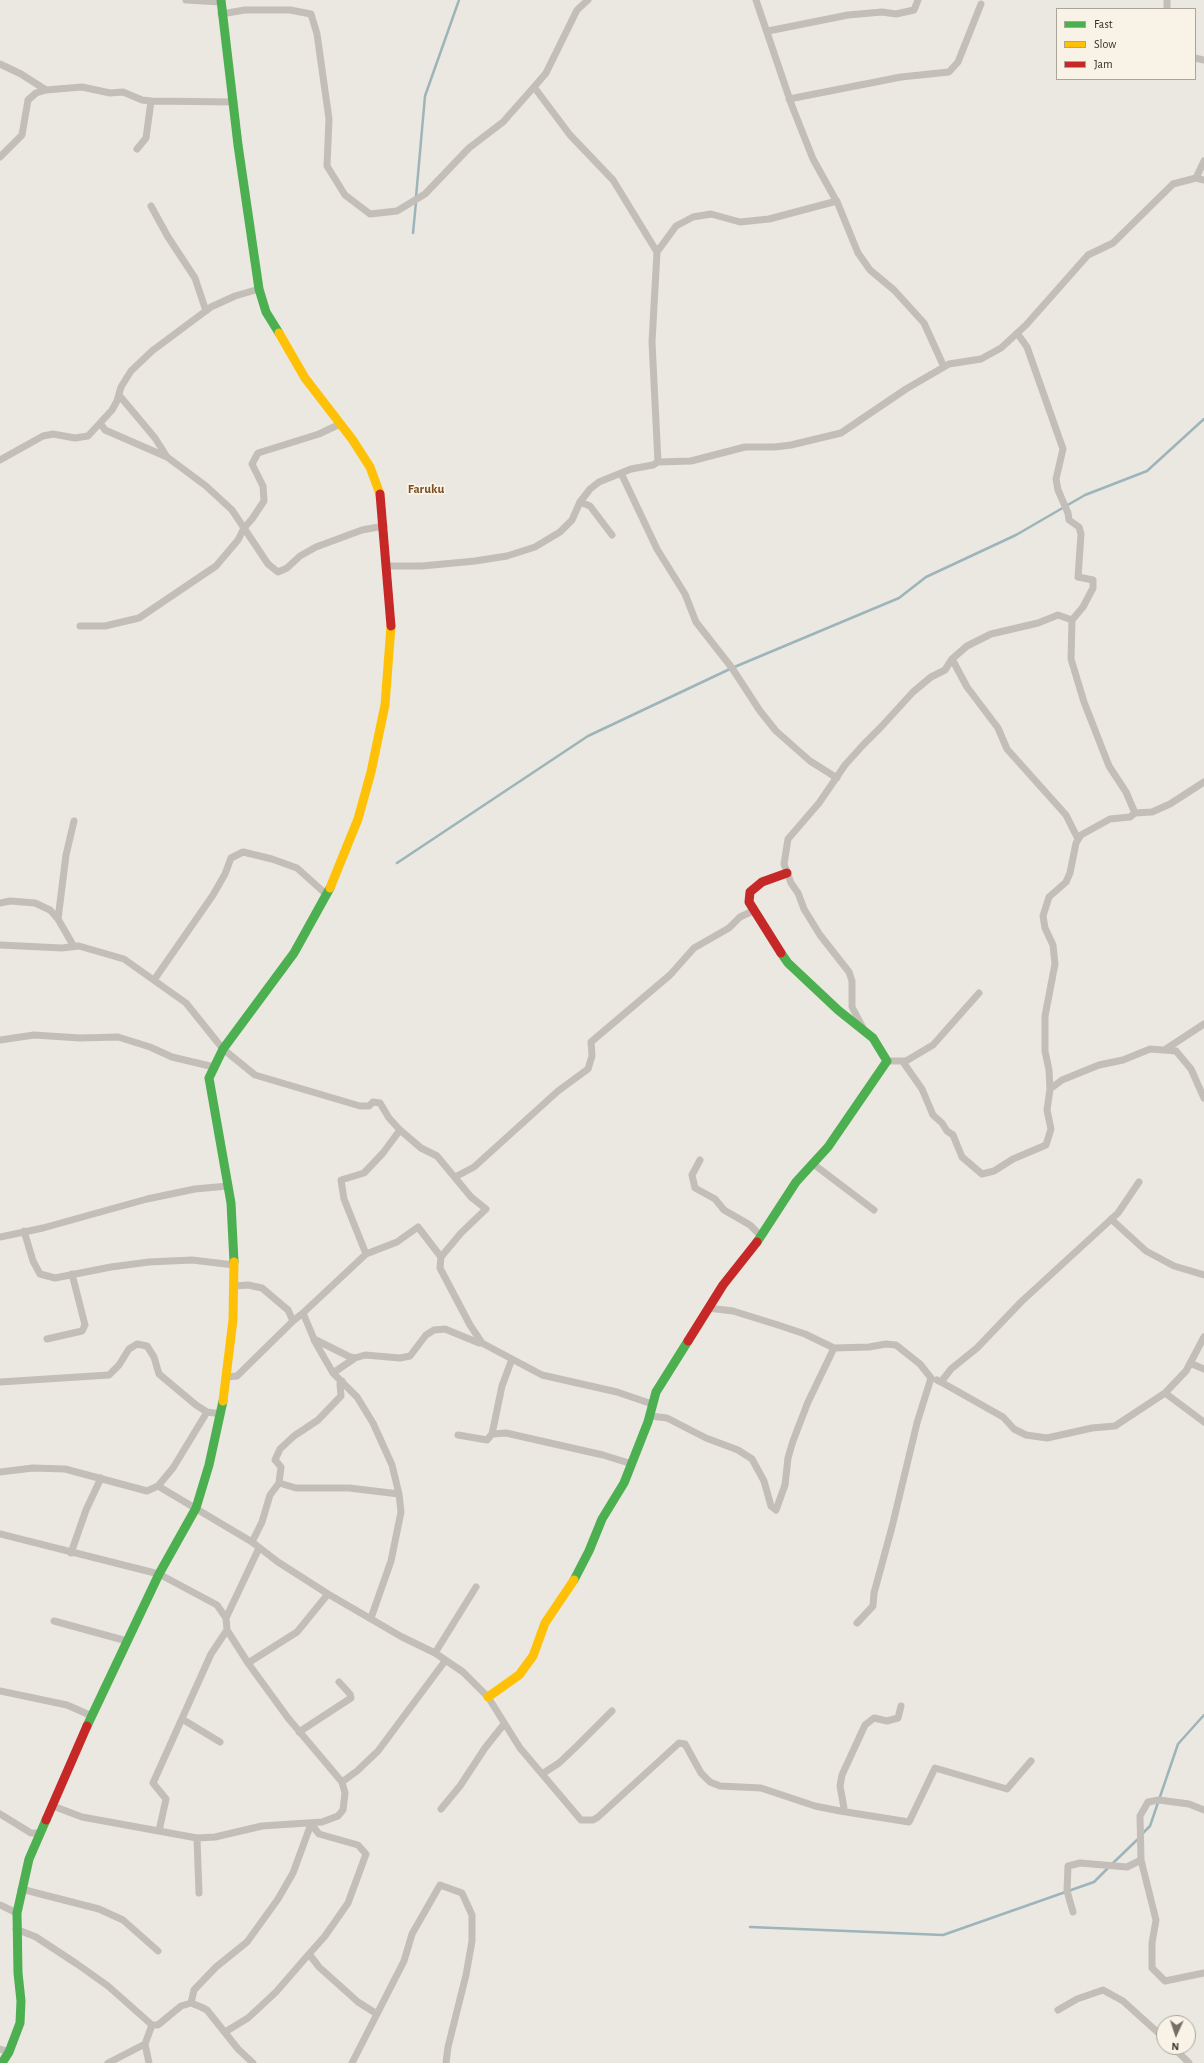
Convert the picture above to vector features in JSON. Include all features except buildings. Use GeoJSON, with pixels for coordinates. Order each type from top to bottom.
{"type":"FeatureCollection","features":[{"type":"Feature","properties":{"kind":"street"},"geometry":{"type":"LineString","coordinates":[[2,2063],[4,2050],[20,2023],[21,2001],[16,1929],[21,1889],[28,1860],[127,1641],[159,1574],[196,1508],[210,1465],[221,1414],[234,1314],[235,1286],[231,1203],[212,1098],[210,1078],[223,1049],[294,953],[327,896],[358,819],[372,772],[385,705],[391,626],[388,566],[382,498],[370,467],[305,378],[266,312],[259,289],[238,145],[234,102],[221,14],[221,1],[186,0]]}},
{"type":"Feature","properties":{"kind":"street"},"geometry":{"type":"LineString","coordinates":[[221,14],[245,10],[290,10],[311,14],[317,34],[329,119],[327,166],[345,195],[370,214],[397,211],[425,194],[469,148],[503,122],[546,73],[577,10],[588,0]]}},
{"type":"Feature","properties":{"kind":"street"},"geometry":{"type":"LineString","coordinates":[[756,0],[768,31],[789,99],[813,159],[837,201],[858,253],[870,270],[894,290],[924,323],[944,367]]}},
{"type":"Feature","properties":{"kind":"street"},"geometry":{"type":"LineString","coordinates":[[768,31],[848,16],[882,12],[896,14],[914,10],[918,0]]}},
{"type":"Feature","properties":{"kind":"street"},"geometry":{"type":"LineString","coordinates":[[789,99],[901,77],[949,72],[958,62],[981,4]]}},
{"type":"Feature","properties":{"kind":"street"},"geometry":{"type":"LineString","coordinates":[[0,64],[21,74],[46,90]]}},
{"type":"Feature","properties":{"kind":"street"},"geometry":{"type":"LineString","coordinates":[[0,157],[22,135],[28,100],[36,93],[46,90],[82,87],[110,93],[123,92],[142,100],[151,101],[234,102]]}},
{"type":"Feature","properties":{"kind":"street"},"geometry":{"type":"LineString","coordinates":[[534,87],[570,135],[613,180],[657,252]]}},
{"type":"Feature","properties":{"kind":"street"},"geometry":{"type":"LineString","coordinates":[[137,149],[146,138],[151,101]]}},
{"type":"Feature","properties":{"kind":"street"},"geometry":{"type":"LineString","coordinates":[[1196,178],[1204,161]]}},
{"type":"Feature","properties":{"kind":"street"},"geometry":{"type":"LineString","coordinates":[[388,566],[422,566],[475,562],[507,556],[535,547],[560,532],[572,520],[580,502],[594,486],[631,469],[653,465],[658,462],[691,461],[745,447],[775,447],[841,433],[906,389],[949,364],[986,357],[1001,348],[1018,332],[1088,255],[1113,243],[1173,184],[1196,178],[1204,180]]}},
{"type":"Feature","properties":{"kind":"street"},"geometry":{"type":"LineString","coordinates":[[658,462],[652,342],[657,252],[676,226],[693,217],[710,214],[740,222],[769,219],[837,201]]}},
{"type":"Feature","properties":{"kind":"street"},"geometry":{"type":"LineString","coordinates":[[151,206],[168,237],[195,278],[206,311]]}},
{"type":"Feature","properties":{"kind":"street"},"geometry":{"type":"LineString","coordinates":[[0,460],[43,436],[53,434],[75,438],[88,436],[112,410],[121,387],[131,371],[152,351],[206,311],[235,296],[259,289]]}},
{"type":"Feature","properties":{"kind":"street"},"geometry":{"type":"LineString","coordinates":[[1018,332],[1026,347],[1063,449],[1056,479],[1058,490],[1068,513],[1069,520],[1079,528],[1078,577],[1093,580],[1092,588],[1083,607],[1072,620],[1071,659],[1084,702],[1109,766],[1126,792],[1135,813]]}},
{"type":"Feature","properties":{"kind":"street"},"geometry":{"type":"LineString","coordinates":[[119,395],[156,438],[167,457]]}},
{"type":"Feature","properties":{"kind":"street"},"geometry":{"type":"LineString","coordinates":[[100,423],[105,430],[167,457],[206,486],[232,510],[268,564],[278,572],[287,568],[300,556],[316,547],[362,530],[384,526]]}},
{"type":"Feature","properties":{"kind":"street"},"geometry":{"type":"LineString","coordinates":[[80,626],[105,626],[139,618],[216,566],[238,540],[244,528],[264,501],[262,486],[252,464],[258,453],[319,434],[340,424]]}},
{"type":"Feature","properties":{"kind":"street"},"geometry":{"type":"LineString","coordinates":[[621,473],[657,549],[685,594],[696,622],[732,668],[760,711],[776,731],[810,761],[837,778]]}},
{"type":"Feature","properties":{"kind":"street"},"geometry":{"type":"LineString","coordinates":[[580,502],[590,506],[612,535]]}},
{"type":"Feature","properties":{"kind":"street"},"geometry":{"type":"LineString","coordinates":[[886,1061],[882,1051],[866,1031],[852,1007],[852,981],[849,972],[820,935],[804,909],[798,893],[791,883],[784,864],[788,839],[819,803],[845,765],[862,745],[881,728],[913,692],[931,677],[945,670],[952,659],[967,646],[991,634],[1038,623],[1058,615],[1072,620]]}},
{"type":"Feature","properties":{"kind":"street"},"geometry":{"type":"LineString","coordinates":[[952,659],[967,687],[998,728],[1007,749],[1066,815],[1078,839]]}},
{"type":"Feature","properties":{"kind":"street"},"geometry":{"type":"LineString","coordinates":[[902,1062],[922,1089],[934,1115],[947,1131],[953,1135],[962,1157],[982,1174],[994,1171],[1013,1159],[1046,1145],[1051,1129],[1048,1110],[1050,1089],[1049,1070],[1045,1051],[1045,1016],[1055,964],[1053,945],[1045,928],[1043,916],[1049,897],[1066,882],[1070,873],[1076,843],[1081,835],[1110,819],[1130,817],[1135,813],[1152,812],[1170,804],[1204,782]]}},
{"type":"Feature","properties":{"kind":"street"},"geometry":{"type":"LineString","coordinates":[[58,919],[66,855],[74,821]]}},
{"type":"Feature","properties":{"kind":"street"},"geometry":{"type":"LineString","coordinates":[[154,980],[212,895],[225,874],[231,858],[243,852],[272,859],[297,868],[327,896]]}},
{"type":"Feature","properties":{"kind":"street"},"geometry":{"type":"LineString","coordinates":[[787,873],[762,882],[750,892],[749,902],[752,910],[788,963],[838,1010],[866,1031]]}},
{"type":"Feature","properties":{"kind":"street"},"geometry":{"type":"LineString","coordinates":[[0,903],[10,901],[35,903],[50,910],[58,919],[73,945]]}},
{"type":"Feature","properties":{"kind":"street"},"geometry":{"type":"LineString","coordinates":[[455,1177],[474,1166],[558,1091],[588,1069],[592,1056],[591,1042],[670,975],[694,948],[729,928],[740,917],[752,910]]}},
{"type":"Feature","properties":{"kind":"street"},"geometry":{"type":"LineString","coordinates":[[0,945],[62,948],[73,945],[124,959],[186,1003],[223,1049],[255,1075],[360,1106],[369,1106],[373,1102],[380,1104],[389,1118],[400,1130],[421,1148],[437,1156],[471,1197],[486,1209],[441,1257],[440,1268],[470,1325],[482,1343]]}},
{"type":"Feature","properties":{"kind":"street"},"geometry":{"type":"LineString","coordinates":[[886,1061],[902,1062],[933,1046],[978,993]]}},
{"type":"Feature","properties":{"kind":"street"},"geometry":{"type":"LineString","coordinates":[[1166,1049],[1204,1024]]}},
{"type":"Feature","properties":{"kind":"street"},"geometry":{"type":"LineString","coordinates":[[0,1040],[34,1035],[80,1038],[118,1037],[150,1047],[172,1057],[214,1067]]}},
{"type":"Feature","properties":{"kind":"street"},"geometry":{"type":"LineString","coordinates":[[1050,1089],[1062,1080],[1099,1065],[1123,1060],[1150,1049],[1166,1049],[1176,1051],[1191,1069],[1204,1098]]}},
{"type":"Feature","properties":{"kind":"street"},"geometry":{"type":"LineString","coordinates":[[488,1697],[519,1675],[533,1656],[545,1623],[580,1569],[602,1519],[624,1483],[650,1416],[656,1392],[708,1308],[812,1163],[828,1147],[886,1061]]}},
{"type":"Feature","properties":{"kind":"street"},"geometry":{"type":"LineString","coordinates":[[366,1254],[344,1199],[341,1180],[364,1173],[383,1153],[400,1130]]}},
{"type":"Feature","properties":{"kind":"street"},"geometry":{"type":"LineString","coordinates":[[700,1160],[692,1175],[695,1188],[715,1199],[724,1210],[750,1225],[760,1235]]}},
{"type":"Feature","properties":{"kind":"street"},"geometry":{"type":"LineString","coordinates":[[812,1163],[874,1210]]}},
{"type":"Feature","properties":{"kind":"street"},"geometry":{"type":"LineString","coordinates":[[941,1382],[951,1369],[977,1348],[1021,1302],[1118,1213],[1139,1182]]}},
{"type":"Feature","properties":{"kind":"street"},"geometry":{"type":"LineString","coordinates":[[0,1237],[148,1199],[195,1189],[228,1186]]}},
{"type":"Feature","properties":{"kind":"street"},"geometry":{"type":"LineString","coordinates":[[1110,1219],[1146,1251],[1174,1266],[1204,1275]]}},
{"type":"Feature","properties":{"kind":"street"},"geometry":{"type":"LineString","coordinates":[[226,1377],[237,1376],[366,1254],[397,1242],[418,1227],[441,1257]]}},
{"type":"Feature","properties":{"kind":"street"},"geometry":{"type":"LineString","coordinates":[[24,1231],[33,1261],[40,1274],[55,1278],[130,1264],[192,1260],[234,1265]]}},
{"type":"Feature","properties":{"kind":"street"},"geometry":{"type":"LineString","coordinates":[[47,1339],[82,1332],[85,1325],[72,1274]]}},
{"type":"Feature","properties":{"kind":"street"},"geometry":{"type":"LineString","coordinates":[[235,1286],[248,1285],[262,1288],[288,1310],[294,1321]]}},
{"type":"Feature","properties":{"kind":"street"},"geometry":{"type":"LineString","coordinates":[[708,1308],[733,1311],[778,1325],[805,1334],[834,1348],[869,1348],[886,1344],[896,1345],[920,1364],[931,1378],[1003,1416],[1014,1429],[1026,1435],[1047,1438],[1092,1428],[1115,1426],[1165,1393],[1186,1371],[1204,1337]]}},
{"type":"Feature","properties":{"kind":"street"},"geometry":{"type":"LineString","coordinates":[[303,1312],[314,1339],[333,1373],[357,1397],[373,1423],[388,1454],[399,1494],[401,1512],[391,1561],[371,1618]]}},
{"type":"Feature","properties":{"kind":"street"},"geometry":{"type":"LineString","coordinates":[[333,1373],[355,1358],[365,1355],[400,1358],[410,1356],[426,1335],[434,1330],[445,1329],[482,1343],[542,1375],[617,1392],[652,1404]]}},
{"type":"Feature","properties":{"kind":"street"},"geometry":{"type":"LineString","coordinates":[[314,1339],[355,1358]]}},
{"type":"Feature","properties":{"kind":"street"},"geometry":{"type":"LineString","coordinates":[[0,1382],[109,1375],[120,1365],[129,1349],[137,1344],[147,1346],[154,1357],[159,1374],[196,1405],[208,1412],[221,1414]]}},
{"type":"Feature","properties":{"kind":"street"},"geometry":{"type":"LineString","coordinates":[[650,1416],[667,1418],[706,1438],[738,1450],[752,1459],[764,1481],[771,1506],[776,1510],[785,1485],[788,1458],[793,1441],[808,1402],[834,1348]]}},
{"type":"Feature","properties":{"kind":"street"},"geometry":{"type":"LineString","coordinates":[[458,1434],[487,1440],[492,1434],[502,1386],[512,1359]]}},
{"type":"Feature","properties":{"kind":"street"},"geometry":{"type":"LineString","coordinates":[[1190,1363],[1204,1369]]}},
{"type":"Feature","properties":{"kind":"street"},"geometry":{"type":"LineString","coordinates":[[857,1623],[872,1606],[917,1423],[931,1378]]}},
{"type":"Feature","properties":{"kind":"street"},"geometry":{"type":"LineString","coordinates":[[252,1542],[262,1522],[270,1495],[279,1483],[280,1467],[275,1460],[280,1449],[294,1436],[318,1420],[341,1396],[340,1384],[342,1381]]}},
{"type":"Feature","properties":{"kind":"street"},"geometry":{"type":"LineString","coordinates":[[1165,1393],[1204,1422]]}},
{"type":"Feature","properties":{"kind":"street"},"geometry":{"type":"LineString","coordinates":[[0,1472],[33,1468],[65,1469],[147,1491],[158,1486],[173,1468],[208,1412]]}},
{"type":"Feature","properties":{"kind":"street"},"geometry":{"type":"LineString","coordinates":[[492,1434],[506,1433],[603,1455],[632,1464]]}},
{"type":"Feature","properties":{"kind":"street"},"geometry":{"type":"LineString","coordinates":[[71,1553],[86,1510],[101,1478]]}},
{"type":"Feature","properties":{"kind":"street"},"geometry":{"type":"LineString","coordinates":[[279,1483],[296,1488],[349,1488],[399,1494]]}},
{"type":"Feature","properties":{"kind":"street"},"geometry":{"type":"LineString","coordinates":[[158,1486],[252,1542],[328,1594],[402,1637],[435,1653],[445,1661],[464,1672],[488,1697],[520,1748],[581,1820],[593,1820],[611,1806],[667,1752],[680,1743],[685,1744],[702,1773],[710,1782],[720,1786],[761,1788],[814,1806],[909,1822],[935,1768],[1007,1789],[1031,1762]]}},
{"type":"Feature","properties":{"kind":"street"},"geometry":{"type":"LineString","coordinates":[[0,1534],[159,1574],[217,1605],[226,1618],[227,1630],[248,1663],[299,1732],[342,1782],[345,1793],[342,1810],[338,1816],[311,1824],[262,1826],[215,1837],[197,1838],[82,1817],[53,1806]]}},
{"type":"Feature","properties":{"kind":"street"},"geometry":{"type":"LineString","coordinates":[[226,1618],[259,1548]]}},
{"type":"Feature","properties":{"kind":"street"},"geometry":{"type":"LineString","coordinates":[[435,1653],[476,1587]]}},
{"type":"Feature","properties":{"kind":"street"},"geometry":{"type":"LineString","coordinates":[[248,1663],[297,1632],[328,1594]]}},
{"type":"Feature","properties":{"kind":"street"},"geometry":{"type":"LineString","coordinates":[[54,1621],[127,1641]]}},
{"type":"Feature","properties":{"kind":"street"},"geometry":{"type":"LineString","coordinates":[[159,1831],[166,1799],[153,1783],[172,1737],[182,1719],[211,1654],[227,1630]]}},
{"type":"Feature","properties":{"kind":"street"},"geometry":{"type":"LineString","coordinates":[[342,1782],[357,1771],[378,1751],[445,1661]]}},
{"type":"Feature","properties":{"kind":"street"},"geometry":{"type":"LineString","coordinates":[[299,1732],[351,1698],[350,1694],[339,1682]]}},
{"type":"Feature","properties":{"kind":"street"},"geometry":{"type":"LineString","coordinates":[[0,1691],[67,1705],[92,1716]]}},
{"type":"Feature","properties":{"kind":"street"},"geometry":{"type":"LineString","coordinates":[[840,1811],[844,1808],[840,1786],[842,1775],[865,1725],[868,1721],[874,1718],[887,1720],[898,1718],[901,1706]]}},
{"type":"Feature","properties":{"kind":"street"},"geometry":{"type":"LineString","coordinates":[[542,1774],[559,1763],[612,1711]]}},
{"type":"Feature","properties":{"kind":"street"},"geometry":{"type":"LineString","coordinates":[[182,1719],[220,1742]]}},
{"type":"Feature","properties":{"kind":"street"},"geometry":{"type":"LineString","coordinates":[[442,1809],[460,1786],[485,1748],[504,1724]]}},
{"type":"Feature","properties":{"kind":"street"},"geometry":{"type":"LineString","coordinates":[[1204,1810],[1188,1804],[1159,1800],[1148,1802],[1140,1816],[1141,1860],[1156,1920],[1152,1943],[1152,1968],[1165,1981],[1204,1973]]}},
{"type":"Feature","properties":{"kind":"street"},"geometry":{"type":"LineString","coordinates":[[0,1814],[31,1832],[40,1833]]}},
{"type":"Feature","properties":{"kind":"street"},"geometry":{"type":"LineString","coordinates":[[224,2032],[248,2018],[276,1992],[325,1936],[348,1903],[366,1854],[358,1845],[319,1834],[311,1824]]}},
{"type":"Feature","properties":{"kind":"street"},"geometry":{"type":"LineString","coordinates":[[191,2003],[194,1990],[216,1967],[247,1942],[278,1899],[293,1873],[311,1824]]}},
{"type":"Feature","properties":{"kind":"street"},"geometry":{"type":"LineString","coordinates":[[197,1838],[199,1893]]}},
{"type":"Feature","properties":{"kind":"street"},"geometry":{"type":"LineString","coordinates":[[1073,1912],[1067,1891],[1068,1866],[1080,1863],[1127,1867],[1141,1860]]}},
{"type":"Feature","properties":{"kind":"street"},"geometry":{"type":"LineString","coordinates":[[352,2063],[404,1961],[412,1934],[440,1885],[462,1893],[472,1915],[472,1941],[462,1996],[448,2047],[446,2063]]}},
{"type":"Feature","properties":{"kind":"street"},"geometry":{"type":"LineString","coordinates":[[21,1889],[99,1909],[123,1920],[158,1951]]}},
{"type":"Feature","properties":{"kind":"street"},"geometry":{"type":"LineString","coordinates":[[0,1905],[17,1913]]}},
{"type":"Feature","properties":{"kind":"street"},"geometry":{"type":"LineString","coordinates":[[16,1929],[36,1937],[77,1964],[108,1986],[152,2025],[158,2025],[181,2006],[191,2003],[207,2010],[238,2049],[253,2063]]}},
{"type":"Feature","properties":{"kind":"street"},"geometry":{"type":"LineString","coordinates":[[309,1954],[319,1967],[358,2002],[377,2014]]}},
{"type":"Feature","properties":{"kind":"street"},"geometry":{"type":"LineString","coordinates":[[1058,2010],[1077,1999],[1103,1990],[1123,2001],[1156,2031]]}},
{"type":"Feature","properties":{"kind":"street"},"geometry":{"type":"LineString","coordinates":[[149,2063],[145,2044],[152,2025]]}},
{"type":"Feature","properties":{"kind":"street"},"geometry":{"type":"LineString","coordinates":[[108,2063],[145,2044]]}},
{"type":"Feature","properties":{"kind":"street"},"geometry":{"type":"LineString","coordinates":[[1180,2055],[1188,2063]]}},
{"type":"Feature","properties":{"kind":"waterway"},"geometry":{"type":"LineString","coordinates":[[416,197],[425,96],[459,0]]}},
{"type":"Feature","properties":{"kind":"waterway"},"geometry":{"type":"LineString","coordinates":[[413,233],[416,202]]}},
{"type":"Feature","properties":{"kind":"waterway"},"geometry":{"type":"LineString","coordinates":[[397,863],[588,736],[732,668],[899,598],[926,577],[1016,535],[1085,495],[1147,471],[1204,419]]}},
{"type":"Feature","properties":{"kind":"waterway"},"geometry":{"type":"LineString","coordinates":[[1142,1834],[1150,1826],[1178,1744],[1204,1715]]}},
{"type":"Feature","properties":{"kind":"waterway"},"geometry":{"type":"LineString","coordinates":[[1112,1864],[1139,1838]]}},
{"type":"Feature","properties":{"kind":"waterway"},"geometry":{"type":"LineString","coordinates":[[750,1927],[943,1935],[1094,1882],[1109,1867]]}},
{"type":"Feature","properties":{"kind":"traffic: fast"},"geometry":{"type":"LineString","coordinates":[[221,0],[238,145],[259,289],[266,312],[279,333]]}},
{"type":"Feature","properties":{"kind":"traffic: fast"},"geometry":{"type":"LineString","coordinates":[[234,1262],[231,1203],[209,1078],[223,1049],[294,953],[330,888]]}},
{"type":"Feature","properties":{"kind":"traffic: fast"},"geometry":{"type":"LineString","coordinates":[[757,1242],[796,1182],[828,1147],[887,1061],[873,1038],[838,1010],[788,963],[781,953]]}},
{"type":"Feature","properties":{"kind":"traffic: fast"},"geometry":{"type":"LineString","coordinates":[[574,1580],[589,1551],[602,1519],[624,1483],[648,1422],[656,1392],[688,1341]]}},
{"type":"Feature","properties":{"kind":"traffic: fast"},"geometry":{"type":"LineString","coordinates":[[87,1726],[159,1574],[196,1508],[209,1465],[223,1401]]}},
{"type":"Feature","properties":{"kind":"traffic: fast"},"geometry":{"type":"LineString","coordinates":[[2,2063],[9,2052],[20,2023],[21,2001],[18,1973],[17,1913],[29,1859],[46,1820]]}},
{"type":"Feature","properties":{"kind":"traffic: slow"},"geometry":{"type":"LineString","coordinates":[[279,333],[305,378],[352,439],[370,467],[380,494]]}},
{"type":"Feature","properties":{"kind":"traffic: slow"},"geometry":{"type":"LineString","coordinates":[[330,888],[358,819],[371,772],[385,705],[391,626]]}},
{"type":"Feature","properties":{"kind":"traffic: slow"},"geometry":{"type":"LineString","coordinates":[[223,1401],[233,1320],[234,1262]]}},
{"type":"Feature","properties":{"kind":"traffic: slow"},"geometry":{"type":"LineString","coordinates":[[488,1697],[519,1675],[533,1656],[545,1623],[574,1580]]}},
{"type":"Feature","properties":{"kind":"traffic: jam"},"geometry":{"type":"LineString","coordinates":[[380,494],[391,626]]}},
{"type":"Feature","properties":{"kind":"traffic: jam"},"geometry":{"type":"LineString","coordinates":[[781,953],[749,902],[750,892],[762,882],[787,873]]}},
{"type":"Feature","properties":{"kind":"traffic: jam"},"geometry":{"type":"LineString","coordinates":[[688,1341],[723,1285],[757,1242]]}},
{"type":"Feature","properties":{"kind":"traffic: jam"},"geometry":{"type":"LineString","coordinates":[[46,1820],[87,1726]]}},
{"type":"Feature","properties":{"kind":"district","name":"Faruku"},"geometry":{"type":"Point","coordinates":[426,489]}}]}
